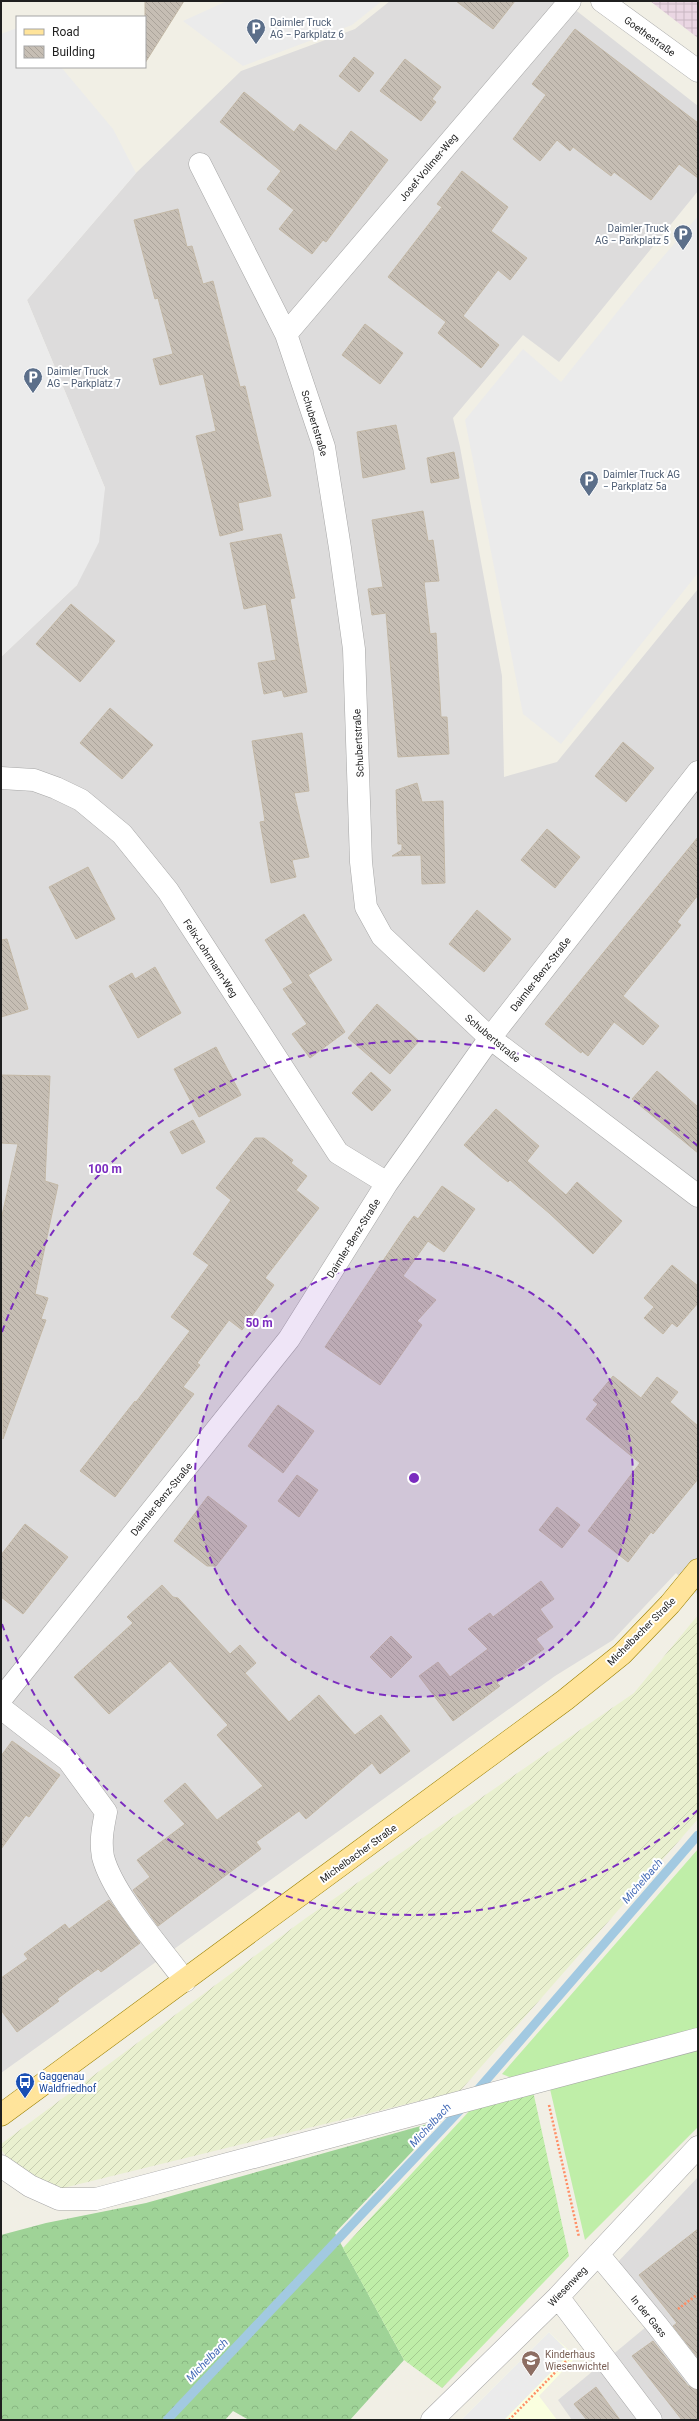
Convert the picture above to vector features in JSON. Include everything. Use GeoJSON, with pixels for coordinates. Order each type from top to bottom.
{"type":"FeatureCollection","features":[{"type":"Feature","properties":{"kind":"main road","name":"Michelbacher Straße"},"geometry":{"type":"LineString","coordinates":[[1,2115],[565,1700],[622,1654],[670,1604],[698,1570]]}},
{"type":"Feature","properties":{"kind":"street","name":"Josef-Vollmer-Weg"},"geometry":{"type":"LineString","coordinates":[[286,334],[570,1]]}},
{"type":"Feature","properties":{"kind":"street","name":"Goethestraße"},"geometry":{"type":"LineString","coordinates":[[602,1],[698,71]]}},
{"type":"Feature","properties":{"kind":"street","name":"Schubertstraße"},"geometry":{"type":"LineString","coordinates":[[200,164],[286,334],[324,447],[354,648],[361,862],[366,907],[382,936],[490,1038],[698,1196]]}},
{"type":"Feature","properties":{"kind":"street","name":"Daimler-Benz-Straße"},"geometry":{"type":"LineString","coordinates":[[1,1699],[289,1339],[387,1183],[490,1038],[698,772]]}},
{"type":"Feature","properties":{"kind":"street","name":"Felix-Lohrmann-Weg"},"geometry":{"type":"LineString","coordinates":[[1,778],[34,780],[56,788],[81,800],[122,834],[168,891],[338,1153],[387,1183]]}},
{"type":"Feature","properties":{"kind":"street"},"geometry":{"type":"LineString","coordinates":[[1,1708],[68,1760],[106,1812],[101,1834],[103,1857],[118,1890],[185,1981]]}},
{"type":"Feature","properties":{"kind":"street"},"geometry":{"type":"LineString","coordinates":[[1,2166],[30,2186],[59,2199],[96,2199],[698,2039]]}},
{"type":"Feature","properties":{"kind":"street","name":"Wiesenweg"},"geometry":{"type":"LineString","coordinates":[[432,2420],[558,2297],[698,2147]]}},
{"type":"Feature","properties":{"kind":"street","name":"In der Gass"},"geometry":{"type":"LineString","coordinates":[[598,2254],[657,2325],[698,2378]]}},
{"type":"Feature","properties":{"kind":"street"},"geometry":{"type":"LineString","coordinates":[[558,2297],[651,2420]]}},
{"type":"Feature","properties":{"kind":"path"},"geometry":{"type":"LineString","coordinates":[[533,2082],[577,2230]]}},
{"type":"Feature","properties":{"kind":"path"},"geometry":{"type":"LineString","coordinates":[[510,2420],[572,2354],[569,2337],[575,2319]]}},
{"type":"Feature","properties":{"kind":"shaded area","name":"Daimler Truck AG − Parkplatz 6"},"geometry":{"type":"Polygon","coordinates":[[[227,1],[382,1],[352,25],[243,66],[183,21],[227,1]]]}},
{"type":"Feature","properties":{"kind":"shaded area"},"geometry":{"type":"Polygon","coordinates":[[[390,1],[564,1],[698,106],[698,191],[559,362],[523,335],[453,418],[460,447],[502,676],[504,777],[557,762],[698,589],[698,1595],[676,1573],[613,1640],[555,1676],[1,2073],[1,657],[77,585],[105,488],[27,300],[136,173],[241,71],[355,29],[390,1]]]}},
{"type":"Feature","properties":{"kind":"shaded area"},"geometry":{"type":"Polygon","coordinates":[[[650,1],[698,1],[698,38],[650,1]]]}},
{"type":"Feature","properties":{"kind":"shaded area","name":"Daimler Truck AG − Parkplatz 7"},"geometry":{"type":"Polygon","coordinates":[[[16,28],[16,68],[62,68],[113,129],[136,173],[27,300],[105,488],[99,542],[77,585],[1,657],[1,34],[16,28]]]}},
{"type":"Feature","properties":{"kind":"shaded area","name":"Daimler Truck AG − Parkplatz 5a"},"geometry":{"type":"Polygon","coordinates":[[[698,216],[698,573],[561,744],[523,714],[465,420],[523,349],[561,382],[638,286],[698,216]]]}},
{"type":"Feature","properties":{"kind":"shaded area"},"geometry":{"type":"Polygon","coordinates":[[[698,1615],[698,1819],[460,2091],[59,2189],[18,2173],[1,2149],[1,2144],[306,1918],[634,1693],[698,1615]]]}},
{"type":"Feature","properties":{"kind":"shaded area"},"geometry":{"type":"Polygon","coordinates":[[[698,2177],[698,2420],[572,2420],[558,2400],[658,2317],[616,2264],[698,2177]]]}},
{"type":"Feature","properties":{"kind":"shaded area","name":"Kinderhaus Wiesenwichtel"},"geometry":{"type":"Polygon","coordinates":[[[549,2332],[576,2357],[539,2396],[557,2420],[461,2420],[549,2332]]]}},
{"type":"Feature","properties":{"kind":"shaded area","name":"Kinderhaus Wiesenwichtel"},"geometry":{"type":"Polygon","coordinates":[[[549,2332],[570,2353],[504,2420],[461,2420],[549,2332]]]}},
{"type":"Feature","properties":{"kind":"green space"},"geometry":{"type":"Polygon","coordinates":[[[698,1849],[698,2030],[512,2078],[502,2074],[698,1849]]]}},
{"type":"Feature","properties":{"kind":"green space"},"geometry":{"type":"Polygon","coordinates":[[[698,2049],[698,2127],[585,2240],[550,2089],[698,2049]]]}},
{"type":"Feature","properties":{"kind":"green space"},"geometry":{"type":"Polygon","coordinates":[[[533,2091],[569,2256],[442,2388],[404,2360],[343,2248],[473,2107],[533,2091]]]}},
{"type":"Feature","properties":{"kind":"green space"},"geometry":{"type":"Polygon","coordinates":[[[442,2120],[335,2233],[404,2360],[350,2420],[249,2420],[233,2411],[225,2420],[1,2420],[1,2235],[46,2223],[146,2203],[442,2120]]]}},
{"type":"Feature","properties":{"kind":"building"},"geometry":{"type":"Polygon","coordinates":[[[145,1],[184,1],[146,61],[146,16],[145,1]]]}},
{"type":"Feature","properties":{"kind":"building"},"geometry":{"type":"Polygon","coordinates":[[[456,1],[515,1],[493,29],[456,1]]]}},
{"type":"Feature","properties":{"kind":"building"},"geometry":{"type":"Polygon","coordinates":[[[575,29],[698,123],[698,178],[679,164],[651,200],[614,172],[611,176],[573,147],[570,151],[557,140],[540,161],[513,139],[546,95],[532,84],[575,29]]]}},
{"type":"Feature","properties":{"kind":"building"},"geometry":{"type":"Polygon","coordinates":[[[354,57],[374,73],[359,92],[339,76],[354,57]]]}},
{"type":"Feature","properties":{"kind":"building"},"geometry":{"type":"Polygon","coordinates":[[[405,59],[441,87],[432,99],[436,102],[421,121],[380,91],[405,59]]]}},
{"type":"Feature","properties":{"kind":"building"},"geometry":{"type":"Polygon","coordinates":[[[244,92],[294,132],[300,124],[336,151],[351,131],[388,160],[326,242],[323,240],[312,254],[279,229],[294,210],[267,189],[281,171],[220,122],[244,92]]]}},
{"type":"Feature","properties":{"kind":"building"},"geometry":{"type":"Polygon","coordinates":[[[462,171],[508,207],[491,231],[527,258],[510,280],[498,270],[463,316],[499,345],[481,368],[438,333],[446,322],[388,277],[442,207],[437,204],[462,171]]]}},
{"type":"Feature","properties":{"kind":"building"},"geometry":{"type":"Polygon","coordinates":[[[178,209],[187,247],[192,246],[203,284],[213,281],[240,387],[245,386],[271,496],[238,503],[243,530],[220,536],[196,436],[216,431],[203,374],[160,385],[153,359],[173,354],[158,298],[155,299],[134,220],[178,209]]]}},
{"type":"Feature","properties":{"kind":"building"},"geometry":{"type":"Polygon","coordinates":[[[365,324],[403,353],[380,384],[342,355],[365,324]]]}},
{"type":"Feature","properties":{"kind":"building"},"geometry":{"type":"Polygon","coordinates":[[[396,425],[405,469],[363,478],[357,432],[396,425]]]}},
{"type":"Feature","properties":{"kind":"building"},"geometry":{"type":"Polygon","coordinates":[[[454,452],[459,478],[431,483],[427,458],[454,452]]]}},
{"type":"Feature","properties":{"kind":"building"},"geometry":{"type":"Polygon","coordinates":[[[423,511],[428,541],[433,540],[439,581],[424,582],[430,634],[436,633],[441,717],[447,717],[449,754],[398,757],[386,613],[372,615],[368,589],[383,587],[372,520],[423,511]]]}},
{"type":"Feature","properties":{"kind":"building"},"geometry":{"type":"Polygon","coordinates":[[[281,534],[295,598],[290,599],[307,692],[284,697],[282,690],[264,694],[258,663],[276,660],[266,604],[244,609],[230,543],[281,534]]]}},
{"type":"Feature","properties":{"kind":"building"},"geometry":{"type":"Polygon","coordinates":[[[71,604],[115,641],[80,682],[36,644],[71,604]]]}},
{"type":"Feature","properties":{"kind":"building"},"geometry":{"type":"Polygon","coordinates":[[[110,708],[153,745],[122,779],[80,743],[110,708]]]}},
{"type":"Feature","properties":{"kind":"building"},"geometry":{"type":"Polygon","coordinates":[[[302,733],[309,791],[294,793],[309,857],[292,860],[296,877],[271,883],[260,822],[265,821],[252,741],[302,733]]]}},
{"type":"Feature","properties":{"kind":"building"},"geometry":{"type":"Polygon","coordinates":[[[623,742],[654,768],[626,802],[595,776],[623,742]]]}},
{"type":"Feature","properties":{"kind":"building"},"geometry":{"type":"Polygon","coordinates":[[[417,783],[422,802],[443,801],[445,883],[422,884],[421,855],[392,856],[402,850],[402,844],[398,844],[396,790],[417,783]]]}},
{"type":"Feature","properties":{"kind":"building"},"geometry":{"type":"Polygon","coordinates":[[[547,829],[580,857],[555,888],[521,860],[547,829]]]}},
{"type":"Feature","properties":{"kind":"building"},"geometry":{"type":"Polygon","coordinates":[[[698,837],[698,895],[677,922],[681,925],[623,996],[659,1026],[643,1045],[614,1022],[588,1056],[582,1051],[581,1053],[545,1024],[698,837]]]}},
{"type":"Feature","properties":{"kind":"building"},"geometry":{"type":"Polygon","coordinates":[[[88,867],[115,919],[76,939],[49,887],[88,867]]]}},
{"type":"Feature","properties":{"kind":"building"},"geometry":{"type":"Polygon","coordinates":[[[477,910],[511,939],[484,972],[449,944],[477,910]]]}},
{"type":"Feature","properties":{"kind":"building"},"geometry":{"type":"Polygon","coordinates":[[[304,914],[332,960],[308,975],[345,1032],[310,1058],[292,1034],[307,1024],[283,989],[293,983],[265,940],[304,914]]]}},
{"type":"Feature","properties":{"kind":"building"},"geometry":{"type":"Polygon","coordinates":[[[7,939],[28,1009],[1,1017],[1,940],[7,939]]]}},
{"type":"Feature","properties":{"kind":"building"},"geometry":{"type":"Polygon","coordinates":[[[155,967],[181,1013],[138,1038],[109,986],[132,973],[135,979],[155,967]]]}},
{"type":"Feature","properties":{"kind":"building"},"geometry":{"type":"Polygon","coordinates":[[[377,1004],[419,1041],[390,1074],[348,1038],[377,1004]]]}},
{"type":"Feature","properties":{"kind":"building"},"geometry":{"type":"Polygon","coordinates":[[[216,1047],[241,1095],[199,1117],[174,1069],[216,1047]]]}},
{"type":"Feature","properties":{"kind":"building"},"geometry":{"type":"Polygon","coordinates":[[[657,1071],[698,1107],[698,1153],[632,1099],[657,1071]]]}},
{"type":"Feature","properties":{"kind":"building"},"geometry":{"type":"Polygon","coordinates":[[[371,1072],[391,1090],[372,1111],[352,1093],[371,1072]]]}},
{"type":"Feature","properties":{"kind":"building"},"geometry":{"type":"Polygon","coordinates":[[[1,1075],[50,1076],[45,1181],[58,1185],[35,1294],[48,1298],[41,1319],[46,1320],[3,1439],[1,1220],[18,1144],[1,1143],[1,1075]]]}},
{"type":"Feature","properties":{"kind":"building"},"geometry":{"type":"Polygon","coordinates":[[[496,1109],[539,1146],[527,1161],[566,1195],[577,1182],[622,1221],[593,1254],[549,1213],[510,1180],[508,1182],[464,1145],[496,1109]]]}},
{"type":"Feature","properties":{"kind":"building"},"geometry":{"type":"Polygon","coordinates":[[[193,1120],[205,1142],[182,1154],[170,1132],[193,1120]]]}},
{"type":"Feature","properties":{"kind":"building"},"geometry":{"type":"Polygon","coordinates":[[[255,1138],[264,1138],[293,1160],[291,1163],[307,1176],[296,1190],[319,1208],[265,1278],[274,1285],[242,1330],[229,1320],[197,1363],[200,1365],[183,1387],[194,1394],[115,1497],[80,1471],[135,1401],[136,1402],[190,1331],[171,1317],[209,1265],[193,1254],[231,1200],[216,1188],[255,1138]]]}},
{"type":"Feature","properties":{"kind":"building"},"geometry":{"type":"Polygon","coordinates":[[[442,1186],[475,1209],[444,1252],[428,1241],[403,1276],[436,1300],[417,1321],[422,1325],[380,1385],[325,1347],[407,1225],[414,1216],[418,1219],[442,1186]]]}},
{"type":"Feature","properties":{"kind":"building"},"geometry":{"type":"Polygon","coordinates":[[[672,1265],[698,1286],[698,1303],[677,1327],[672,1323],[663,1334],[644,1318],[654,1307],[644,1298],[672,1265]]]}},
{"type":"Feature","properties":{"kind":"building"},"geometry":{"type":"Polygon","coordinates":[[[613,1376],[641,1398],[657,1377],[678,1392],[670,1402],[698,1426],[698,1479],[653,1534],[651,1532],[628,1562],[588,1531],[640,1463],[586,1419],[598,1404],[593,1400],[613,1376]]]}},
{"type":"Feature","properties":{"kind":"building"},"geometry":{"type":"Polygon","coordinates":[[[278,1405],[314,1431],[283,1473],[248,1446],[278,1405]]]}},
{"type":"Feature","properties":{"kind":"building"},"geometry":{"type":"Polygon","coordinates":[[[297,1475],[318,1490],[299,1517],[278,1501],[297,1475]]]}},
{"type":"Feature","properties":{"kind":"building"},"geometry":{"type":"Polygon","coordinates":[[[208,1496],[247,1526],[216,1566],[207,1566],[174,1541],[208,1496]]]}},
{"type":"Feature","properties":{"kind":"building"},"geometry":{"type":"Polygon","coordinates":[[[557,1507],[580,1525],[562,1548],[539,1530],[557,1507]]]}},
{"type":"Feature","properties":{"kind":"building"},"geometry":{"type":"Polygon","coordinates":[[[25,1524],[68,1557],[23,1614],[1,1597],[1,1555],[25,1524]]]}},
{"type":"Feature","properties":{"kind":"building"},"geometry":{"type":"Polygon","coordinates":[[[541,1581],[554,1599],[540,1609],[553,1627],[536,1639],[544,1649],[497,1683],[500,1686],[453,1721],[419,1676],[438,1662],[450,1677],[488,1649],[468,1629],[490,1613],[493,1617],[541,1581]]]}},
{"type":"Feature","properties":{"kind":"building"},"geometry":{"type":"Polygon","coordinates":[[[162,1585],[173,1597],[178,1598],[230,1654],[240,1645],[256,1663],[245,1673],[289,1722],[319,1695],[355,1735],[381,1715],[410,1751],[380,1774],[372,1763],[306,1819],[299,1811],[256,1842],[261,1849],[158,1926],[133,1890],[150,1877],[137,1860],[185,1824],[164,1801],[185,1783],[217,1820],[263,1786],[217,1735],[228,1725],[170,1661],[109,1714],[74,1677],[133,1623],[127,1617],[162,1585]]]}},
{"type":"Feature","properties":{"kind":"building"},"geometry":{"type":"Polygon","coordinates":[[[391,1636],[412,1657],[391,1678],[370,1657],[391,1636]]]}},
{"type":"Feature","properties":{"kind":"building"},"geometry":{"type":"Polygon","coordinates":[[[12,1741],[60,1775],[29,1817],[26,1815],[1,1849],[1,1756],[12,1741]]]}},
{"type":"Feature","properties":{"kind":"building"},"geometry":{"type":"Polygon","coordinates":[[[109,1900],[140,1943],[101,1972],[98,1969],[77,1984],[57,1999],[59,2001],[17,2032],[1,2010],[1,1978],[28,1959],[24,1954],[65,1924],[69,1929],[109,1900]]]}},
{"type":"Feature","properties":{"kind":"building"},"geometry":{"type":"Polygon","coordinates":[[[698,2229],[698,2358],[673,2326],[677,2323],[639,2275],[698,2229]]]}},
{"type":"Feature","properties":{"kind":"building"},"geometry":{"type":"Polygon","coordinates":[[[653,2341],[688,2386],[698,2390],[698,2420],[682,2420],[632,2356],[653,2341]]]}},
{"type":"Feature","properties":{"kind":"building"},"geometry":{"type":"Polygon","coordinates":[[[596,2387],[620,2420],[587,2420],[574,2404],[596,2387]]]}},
{"type":"Feature","properties":{"kind":"waterway","name":"Michelbach"},"geometry":{"type":"LineString","coordinates":[[475,2093],[698,1835]]}},
{"type":"Feature","properties":{"kind":"waterway","name":"Michelbach"},"geometry":{"type":"LineString","coordinates":[[167,2420],[464,2106]]}},
{"type":"Feature","properties":{"kind":"place","name":"Daimler Truck AG − Parkplatz 6"},"geometry":{"type":"Point","coordinates":[256,45]}},
{"type":"Feature","properties":{"kind":"place","name":"Daimler Truck AG − Parkplatz 5"},"geometry":{"type":"Point","coordinates":[683,251]}},
{"type":"Feature","properties":{"kind":"place","name":"Daimler Truck AG − Parkplatz 7"},"geometry":{"type":"Point","coordinates":[33,394]}},
{"type":"Feature","properties":{"kind":"place","name":"Daimler Truck AG − Parkplatz 5a"},"geometry":{"type":"Point","coordinates":[589,497]}},
{"type":"Feature","properties":{"kind":"place","name":"Gaggenau Waldfriedhof"},"geometry":{"type":"Point","coordinates":[25,2099]}},
{"type":"Feature","properties":{"kind":"place","name":"Kinderhaus Wiesenwichtel"},"geometry":{"type":"Point","coordinates":[531,2377]}}]}
